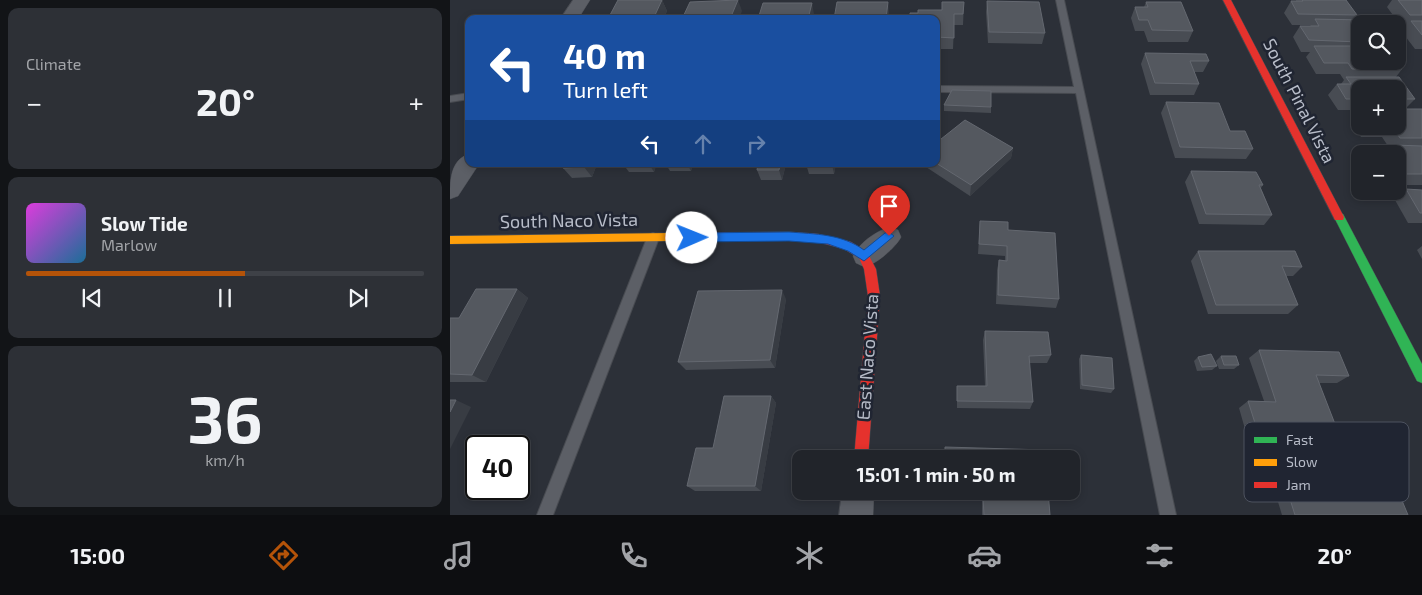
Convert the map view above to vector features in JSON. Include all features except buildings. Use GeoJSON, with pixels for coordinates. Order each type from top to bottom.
{"type":"FeatureCollection","features":[{"type":"Feature","properties":{"kind":"street"},"geometry":{"type":"LineString","coordinates":[[571,15],[582,0]]}},
{"type":"Feature","properties":{"kind":"street","name":"South Pinal Vista"},"geometry":{"type":"LineString","coordinates":[[1227,0],[1422,377]]}},
{"type":"Feature","properties":{"kind":"street"},"geometry":{"type":"LineString","coordinates":[[450,190],[466,167]]}},
{"type":"Feature","properties":{"kind":"street","name":"South Naco Vista"},"geometry":{"type":"LineString","coordinates":[[450,240],[789,236],[828,239],[852,247],[864,256]]}},
{"type":"Feature","properties":{"kind":"street"},"geometry":{"type":"LineString","coordinates":[[864,256],[889,236]]}},
{"type":"Feature","properties":{"kind":"street","name":"East Naco Vista"},"geometry":{"type":"LineString","coordinates":[[862,450],[874,296],[872,278],[864,256]]}},
{"type":"Feature","properties":{"kind":"street"},"geometry":{"type":"LineString","coordinates":[[856,515],[857,500]]}},
{"type":"Feature","properties":{"kind":"lane"},"geometry":{"type":"LineString","coordinates":[[1060,0],[1168,515]]}},
{"type":"Feature","properties":{"kind":"lane"},"geometry":{"type":"LineString","coordinates":[[940,89],[1080,90]]}},
{"type":"Feature","properties":{"kind":"lane"},"geometry":{"type":"LineString","coordinates":[[450,99],[465,97]]}},
{"type":"Feature","properties":{"kind":"lane"},"geometry":{"type":"LineString","coordinates":[[545,515],[653,238]]}},
{"type":"Feature","properties":{"kind":"traffic: fast"},"geometry":{"type":"LineString","coordinates":[[1339,217],[1422,377]]}},
{"type":"Feature","properties":{"kind":"traffic: slow"},"geometry":{"type":"LineString","coordinates":[[450,240],[670,237]]}},
{"type":"Feature","properties":{"kind":"traffic: jam"},"geometry":{"type":"LineString","coordinates":[[1227,0],[1339,217]]}},
{"type":"Feature","properties":{"kind":"traffic: jam"},"geometry":{"type":"LineString","coordinates":[[670,237],[789,236],[818,238],[847,245],[863,255],[870,269],[874,296],[862,450]]}},
{"type":"Feature","properties":{"kind":"route"},"geometry":{"type":"LineString","coordinates":[[692,238],[789,236],[828,239],[852,247],[864,256],[889,236]]}}]}
